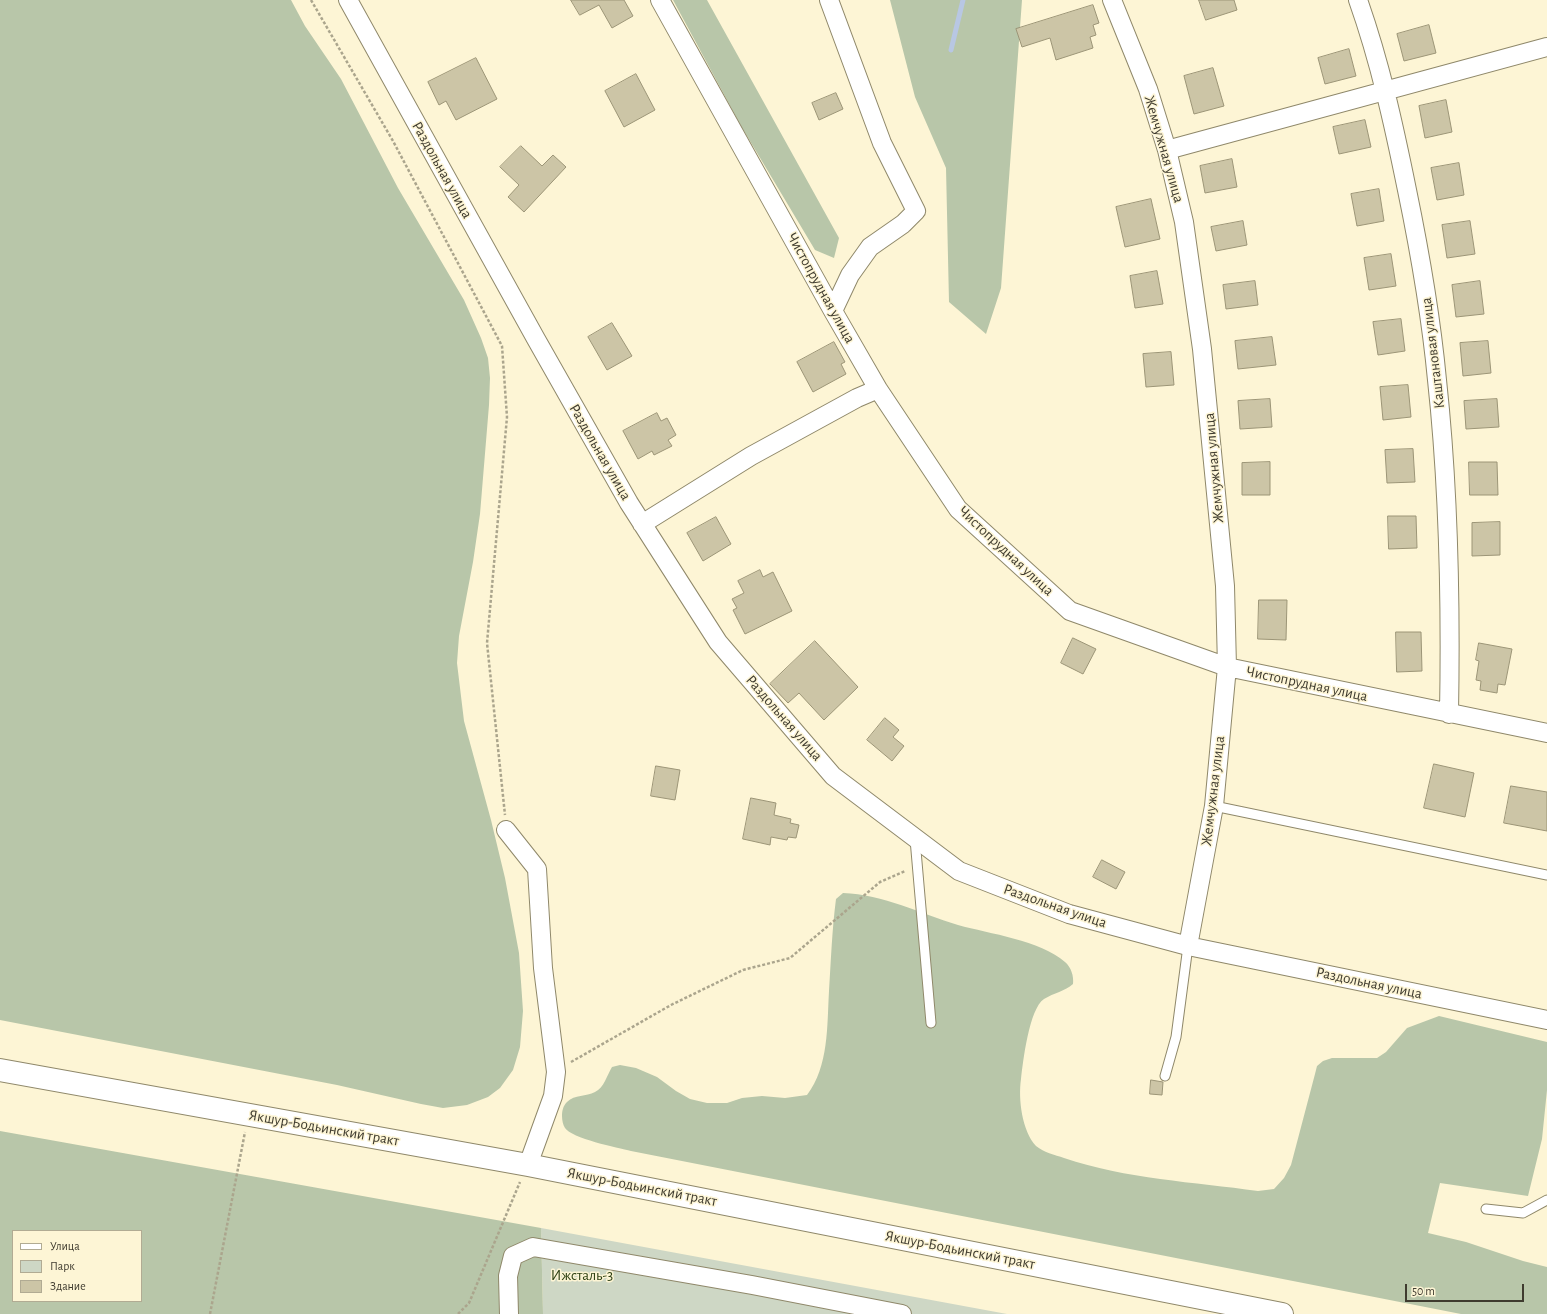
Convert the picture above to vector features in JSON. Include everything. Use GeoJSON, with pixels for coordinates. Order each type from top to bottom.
{"type":"FeatureCollection","features":[{"type":"Feature","properties":{"kind":"main road","name":"Якшур-Бодьинский тракт"},"geometry":{"type":"LineString","coordinates":[[0,1070],[528,1165],[1241,1310],[1282,1314]]}},
{"type":"Feature","properties":{"kind":"street","name":"Раздольная улица"},"geometry":{"type":"LineString","coordinates":[[348,0],[629,504],[718,642],[834,776],[959,871],[1069,914],[1188,946],[1547,1020]]}},
{"type":"Feature","properties":{"kind":"street","name":"Чистопрудная улица"},"geometry":{"type":"LineString","coordinates":[[660,0],[878,389],[958,509],[1070,611],[1227,668],[1547,734]]}},
{"type":"Feature","properties":{"kind":"street"},"geometry":{"type":"LineString","coordinates":[[829,0],[882,143],[916,210],[903,224],[870,247],[850,275],[833,311]]}},
{"type":"Feature","properties":{"kind":"street","name":"Жемчужная улица"},"geometry":{"type":"LineString","coordinates":[[1112,0],[1148,89],[1167,150],[1184,222],[1202,349],[1225,586],[1227,668],[1214,806],[1188,946]]}},
{"type":"Feature","properties":{"kind":"street","name":"Каштановая улица"},"geometry":{"type":"LineString","coordinates":[[1358,0],[1386,91],[1420,255],[1438,380],[1446,491],[1450,644],[1449,714]]}},
{"type":"Feature","properties":{"kind":"street"},"geometry":{"type":"LineString","coordinates":[[1167,150],[1547,47]]}},
{"type":"Feature","properties":{"kind":"street"},"geometry":{"type":"LineString","coordinates":[[642,524],[751,456],[857,398],[878,389]]}},
{"type":"Feature","properties":{"kind":"street"},"geometry":{"type":"LineString","coordinates":[[506,830],[537,869],[543,968],[556,1072],[553,1096],[528,1165]]}},
{"type":"Feature","properties":{"kind":"street"},"geometry":{"type":"LineString","coordinates":[[509,1314],[508,1276],[513,1256],[533,1247],[752,1285],[902,1314]]}},
{"type":"Feature","properties":{"kind":"lane"},"geometry":{"type":"LineString","coordinates":[[1214,806],[1547,875]]}},
{"type":"Feature","properties":{"kind":"lane"},"geometry":{"type":"LineString","coordinates":[[914,838],[931,1023]]}},
{"type":"Feature","properties":{"kind":"lane"},"geometry":{"type":"LineString","coordinates":[[1165,1076],[1176,1037],[1188,946]]}},
{"type":"Feature","properties":{"kind":"lane"},"geometry":{"type":"LineString","coordinates":[[1486,1209],[1523,1213],[1547,1198]]}},
{"type":"Feature","properties":{"kind":"path"},"geometry":{"type":"LineString","coordinates":[[312,0],[393,141],[502,346],[507,417],[487,642],[506,830]]}},
{"type":"Feature","properties":{"kind":"path"},"geometry":{"type":"LineString","coordinates":[[556,1072],[594,1048],[671,1005],[743,970],[790,958],[880,882],[917,866]]}},
{"type":"Feature","properties":{"kind":"path"},"geometry":{"type":"LineString","coordinates":[[210,1314],[248,1114]]}},
{"type":"Feature","properties":{"kind":"path"},"geometry":{"type":"LineString","coordinates":[[458,1314],[469,1303],[528,1165]]}},
{"type":"Feature","properties":{"kind":"green space"},"geometry":{"type":"Polygon","coordinates":[[[0,0],[291,0],[305,26],[341,79],[398,188],[464,300],[481,338],[488,358],[490,378],[489,405],[480,514],[473,562],[459,636],[457,663],[464,721],[505,878],[519,953],[523,1011],[520,1047],[513,1070],[500,1088],[488,1097],[467,1105],[443,1108],[337,1085],[0,1020],[0,0]]]}},
{"type":"Feature","properties":{"kind":"green space"},"geometry":{"type":"Polygon","coordinates":[[[673,0],[707,0],[839,238],[834,258],[815,250],[741,126],[673,0]]]}},
{"type":"Feature","properties":{"kind":"green space"},"geometry":{"type":"Polygon","coordinates":[[[890,0],[1022,0],[1001,288],[986,334],[949,302],[946,168],[915,97],[890,0]]]}},
{"type":"Feature","properties":{"kind":"green space"},"geometry":{"type":"Polygon","coordinates":[[[843,893],[873,897],[902,905],[944,921],[1029,943],[1055,954],[1069,966],[1072,972],[1073,984],[1044,999],[1034,1013],[1025,1049],[1020,1087],[1022,1114],[1031,1140],[1039,1148],[1064,1158],[1111,1171],[1160,1179],[1258,1191],[1274,1189],[1284,1178],[1291,1165],[1317,1066],[1323,1061],[1332,1058],[1377,1058],[1386,1052],[1407,1028],[1439,1016],[1547,1042],[1547,1090],[1542,1139],[1528,1196],[1440,1183],[1428,1233],[1466,1242],[1523,1261],[1547,1267],[1547,1314],[1461,1314],[631,1151],[585,1139],[569,1132],[565,1128],[562,1116],[563,1109],[570,1099],[592,1094],[601,1088],[612,1067],[620,1065],[636,1068],[657,1077],[690,1099],[707,1103],[727,1103],[742,1098],[762,1096],[785,1098],[807,1095],[814,1084],[819,1071],[826,1045],[836,899],[843,893]]]}},
{"type":"Feature","properties":{"kind":"green space"},"geometry":{"type":"Polygon","coordinates":[[[0,1131],[541,1228],[543,1314],[0,1314],[0,1131]]]}},
{"type":"Feature","properties":{"kind":"green space","name":"Ижсталь-3"},"geometry":{"type":"Polygon","coordinates":[[[541,1228],[1007,1314],[543,1314],[541,1228]]]}},
{"type":"Feature","properties":{"kind":"building"},"geometry":{"type":"Polygon","coordinates":[[[571,0],[624,0],[633,16],[612,28],[599,5],[580,15],[571,0]]]}},
{"type":"Feature","properties":{"kind":"building"},"geometry":{"type":"Polygon","coordinates":[[[1199,0],[1234,0],[1237,10],[1206,20],[1199,0]]]}},
{"type":"Feature","properties":{"kind":"building"},"geometry":{"type":"Polygon","coordinates":[[[1093,5],[1099,23],[1093,25],[1096,35],[1090,37],[1093,48],[1056,60],[1050,38],[1022,47],[1016,29],[1093,5]]]}},
{"type":"Feature","properties":{"kind":"building"},"geometry":{"type":"Polygon","coordinates":[[[1429,25],[1436,53],[1404,61],[1397,34],[1429,25]]]}},
{"type":"Feature","properties":{"kind":"building"},"geometry":{"type":"Polygon","coordinates":[[[1349,49],[1356,76],[1325,84],[1318,58],[1349,49]]]}},
{"type":"Feature","properties":{"kind":"building"},"geometry":{"type":"Polygon","coordinates":[[[476,58],[497,99],[456,120],[446,101],[439,105],[428,82],[476,58]]]}},
{"type":"Feature","properties":{"kind":"building"},"geometry":{"type":"Polygon","coordinates":[[[1213,68],[1224,106],[1194,114],[1184,76],[1213,68]]]}},
{"type":"Feature","properties":{"kind":"building"},"geometry":{"type":"Polygon","coordinates":[[[636,74],[655,110],[624,127],[605,91],[636,74]]]}},
{"type":"Feature","properties":{"kind":"building"},"geometry":{"type":"Polygon","coordinates":[[[836,93],[843,109],[819,120],[812,103],[836,93]]]}},
{"type":"Feature","properties":{"kind":"building"},"geometry":{"type":"Polygon","coordinates":[[[1446,100],[1452,132],[1425,138],[1419,106],[1446,100]]]}},
{"type":"Feature","properties":{"kind":"building"},"geometry":{"type":"Polygon","coordinates":[[[1365,120],[1371,147],[1339,154],[1333,127],[1365,120]]]}},
{"type":"Feature","properties":{"kind":"building"},"geometry":{"type":"Polygon","coordinates":[[[521,146],[542,166],[553,155],[566,167],[524,212],[508,197],[519,185],[500,167],[521,146]]]}},
{"type":"Feature","properties":{"kind":"building"},"geometry":{"type":"Polygon","coordinates":[[[1232,159],[1237,187],[1205,193],[1200,166],[1232,159]]]}},
{"type":"Feature","properties":{"kind":"building"},"geometry":{"type":"Polygon","coordinates":[[[1459,163],[1464,195],[1437,200],[1431,168],[1459,163]]]}},
{"type":"Feature","properties":{"kind":"building"},"geometry":{"type":"Polygon","coordinates":[[[1379,189],[1384,221],[1357,226],[1351,194],[1379,189]]]}},
{"type":"Feature","properties":{"kind":"building"},"geometry":{"type":"Polygon","coordinates":[[[1151,199],[1160,239],[1125,247],[1116,207],[1151,199]]]}},
{"type":"Feature","properties":{"kind":"building"},"geometry":{"type":"Polygon","coordinates":[[[1243,221],[1247,245],[1216,251],[1211,227],[1243,221]]]}},
{"type":"Feature","properties":{"kind":"building"},"geometry":{"type":"Polygon","coordinates":[[[1470,221],[1475,254],[1447,258],[1442,225],[1470,221]]]}},
{"type":"Feature","properties":{"kind":"building"},"geometry":{"type":"Polygon","coordinates":[[[1391,254],[1396,286],[1369,290],[1364,258],[1391,254]]]}},
{"type":"Feature","properties":{"kind":"building"},"geometry":{"type":"Polygon","coordinates":[[[1157,271],[1163,304],[1135,308],[1130,276],[1157,271]]]}},
{"type":"Feature","properties":{"kind":"building"},"geometry":{"type":"Polygon","coordinates":[[[1255,281],[1258,305],[1226,309],[1223,285],[1255,281]]]}},
{"type":"Feature","properties":{"kind":"building"},"geometry":{"type":"Polygon","coordinates":[[[1480,281],[1484,314],[1456,317],[1452,285],[1480,281]]]}},
{"type":"Feature","properties":{"kind":"building"},"geometry":{"type":"Polygon","coordinates":[[[1401,319],[1405,351],[1378,355],[1373,322],[1401,319]]]}},
{"type":"Feature","properties":{"kind":"building"},"geometry":{"type":"Polygon","coordinates":[[[612,323],[632,356],[607,370],[588,337],[612,323]]]}},
{"type":"Feature","properties":{"kind":"building"},"geometry":{"type":"Polygon","coordinates":[[[1272,337],[1276,365],[1238,369],[1235,341],[1272,337]]]}},
{"type":"Feature","properties":{"kind":"building"},"geometry":{"type":"Polygon","coordinates":[[[1488,341],[1491,373],[1463,376],[1460,343],[1488,341]]]}},
{"type":"Feature","properties":{"kind":"building"},"geometry":{"type":"Polygon","coordinates":[[[834,342],[845,362],[841,364],[846,374],[813,392],[797,362],[834,342]]]}},
{"type":"Feature","properties":{"kind":"building"},"geometry":{"type":"Polygon","coordinates":[[[1171,352],[1174,385],[1146,387],[1143,354],[1171,352]]]}},
{"type":"Feature","properties":{"kind":"building"},"geometry":{"type":"Polygon","coordinates":[[[1408,385],[1411,417],[1383,420],[1380,387],[1408,385]]]}},
{"type":"Feature","properties":{"kind":"building"},"geometry":{"type":"Polygon","coordinates":[[[1270,399],[1272,427],[1240,429],[1238,401],[1270,399]]]}},
{"type":"Feature","properties":{"kind":"building"},"geometry":{"type":"Polygon","coordinates":[[[1497,399],[1499,427],[1466,429],[1464,401],[1497,399]]]}},
{"type":"Feature","properties":{"kind":"building"},"geometry":{"type":"Polygon","coordinates":[[[657,413],[661,421],[667,418],[676,435],[668,440],[672,446],[654,455],[652,451],[638,459],[623,431],[657,413]]]}},
{"type":"Feature","properties":{"kind":"building"},"geometry":{"type":"Polygon","coordinates":[[[1413,449],[1415,482],[1387,483],[1385,450],[1413,449]]]}},
{"type":"Feature","properties":{"kind":"building"},"geometry":{"type":"Polygon","coordinates":[[[1270,462],[1270,495],[1242,495],[1242,463],[1270,462]]]}},
{"type":"Feature","properties":{"kind":"building"},"geometry":{"type":"Polygon","coordinates":[[[1469,462],[1497,462],[1498,495],[1470,495],[1469,462]]]}},
{"type":"Feature","properties":{"kind":"building"},"geometry":{"type":"Polygon","coordinates":[[[1388,516],[1416,516],[1417,548],[1389,549],[1388,516]]]}},
{"type":"Feature","properties":{"kind":"building"},"geometry":{"type":"Polygon","coordinates":[[[716,517],[731,544],[703,561],[687,533],[716,517]]]}},
{"type":"Feature","properties":{"kind":"building"},"geometry":{"type":"Polygon","coordinates":[[[1500,522],[1500,555],[1472,556],[1472,523],[1500,522]]]}},
{"type":"Feature","properties":{"kind":"building"},"geometry":{"type":"Polygon","coordinates":[[[760,570],[763,577],[773,572],[792,611],[745,634],[733,610],[737,608],[732,599],[744,593],[738,581],[760,570]]]}},
{"type":"Feature","properties":{"kind":"building"},"geometry":{"type":"Polygon","coordinates":[[[1259,600],[1287,600],[1286,640],[1258,639],[1259,600]]]}},
{"type":"Feature","properties":{"kind":"building"},"geometry":{"type":"Polygon","coordinates":[[[1396,632],[1421,632],[1422,671],[1397,672],[1396,632]]]}},
{"type":"Feature","properties":{"kind":"building"},"geometry":{"type":"Polygon","coordinates":[[[1073,638],[1096,649],[1083,674],[1061,663],[1073,638]]]}},
{"type":"Feature","properties":{"kind":"building"},"geometry":{"type":"Polygon","coordinates":[[[815,641],[858,687],[824,720],[799,693],[788,703],[770,684],[815,641]]]}},
{"type":"Feature","properties":{"kind":"building"},"geometry":{"type":"Polygon","coordinates":[[[1479,643],[1512,649],[1505,685],[1498,684],[1497,693],[1480,690],[1481,681],[1476,680],[1479,661],[1476,660],[1479,643]]]}},
{"type":"Feature","properties":{"kind":"building"},"geometry":{"type":"Polygon","coordinates":[[[885,718],[899,730],[893,737],[904,746],[892,761],[867,740],[885,718]]]}},
{"type":"Feature","properties":{"kind":"building"},"geometry":{"type":"Polygon","coordinates":[[[1434,764],[1474,773],[1465,817],[1424,808],[1434,764]]]}},
{"type":"Feature","properties":{"kind":"building"},"geometry":{"type":"Polygon","coordinates":[[[656,766],[680,770],[675,800],[651,796],[656,766]]]}},
{"type":"Feature","properties":{"kind":"building"},"geometry":{"type":"Polygon","coordinates":[[[1511,786],[1547,792],[1547,831],[1504,823],[1511,786]]]}},
{"type":"Feature","properties":{"kind":"building"},"geometry":{"type":"Polygon","coordinates":[[[751,798],[776,803],[774,815],[791,819],[790,823],[799,825],[796,838],[788,837],[787,840],[771,837],[770,845],[743,839],[751,798]]]}},
{"type":"Feature","properties":{"kind":"building"},"geometry":{"type":"Polygon","coordinates":[[[1102,860],[1125,872],[1116,889],[1093,877],[1102,860]]]}},
{"type":"Feature","properties":{"kind":"building"},"geometry":{"type":"Polygon","coordinates":[[[1151,1080],[1163,1082],[1162,1095],[1150,1094],[1151,1080]]]}},
{"type":"Feature","properties":{"kind":"waterway"},"geometry":{"type":"LineString","coordinates":[[951,50],[963,0]]}}]}
